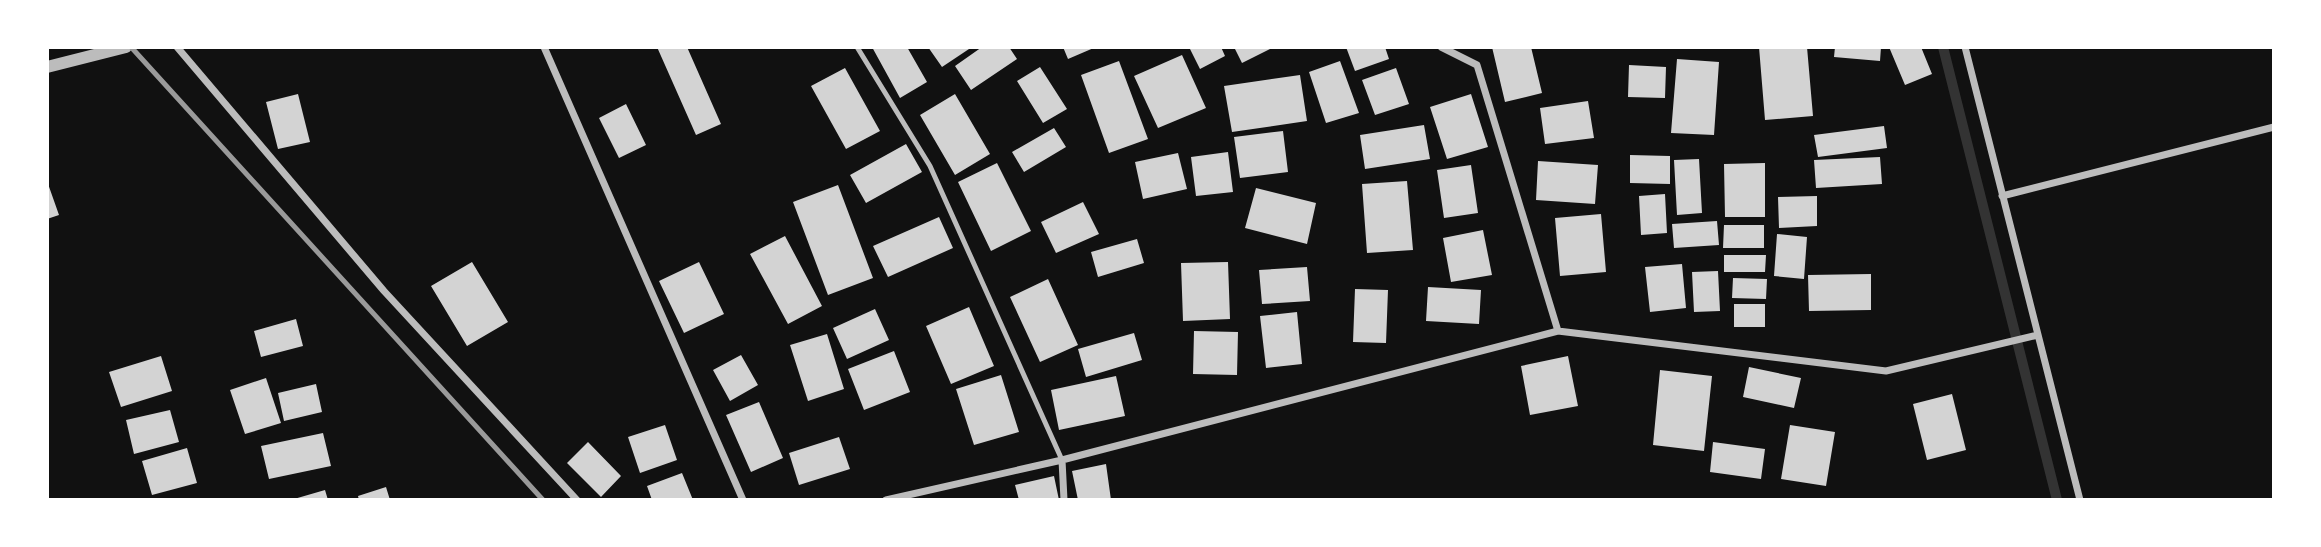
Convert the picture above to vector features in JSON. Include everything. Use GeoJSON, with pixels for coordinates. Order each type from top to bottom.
{"type":"FeatureCollection","features":[{"type":"Feature","properties":{"kind":"street"},"geometry":{"type":"LineString","coordinates":[[47,67],[126,47]]}},
{"type":"Feature","properties":{"kind":"street"},"geometry":{"type":"LineString","coordinates":[[177,47],[384,291],[577,500]]}},
{"type":"Feature","properties":{"kind":"street"},"geometry":{"type":"LineString","coordinates":[[544,47],[743,500]]}},
{"type":"Feature","properties":{"kind":"street"},"geometry":{"type":"LineString","coordinates":[[1441,47],[1477,65],[1558,331]]}},
{"type":"Feature","properties":{"kind":"street"},"geometry":{"type":"LineString","coordinates":[[1965,47],[2080,500]]}},
{"type":"Feature","properties":{"kind":"street"},"geometry":{"type":"LineString","coordinates":[[2002,196],[2274,127]]}},
{"type":"Feature","properties":{"kind":"street"},"geometry":{"type":"LineString","coordinates":[[886,500],[1062,460],[1558,331],[1886,371],[2038,335]]}},
{"type":"Feature","properties":{"kind":"street"},"geometry":{"type":"LineString","coordinates":[[1062,460],[1064,500]]}},
{"type":"Feature","properties":{"kind":"lane"},"geometry":{"type":"LineString","coordinates":[[857,47],[930,166],[1062,460]]}},
{"type":"Feature","properties":{"kind":"building"},"geometry":{"type":"Polygon","coordinates":[[[657,47],[687,47],[721,124],[696,135],[657,47]]]}},
{"type":"Feature","properties":{"kind":"building"},"geometry":{"type":"Polygon","coordinates":[[[872,47],[907,47],[927,82],[900,98],[872,47]]]}},
{"type":"Feature","properties":{"kind":"building"},"geometry":{"type":"Polygon","coordinates":[[[928,47],[972,47],[942,67],[928,47]]]}},
{"type":"Feature","properties":{"kind":"building"},"geometry":{"type":"Polygon","coordinates":[[[982,47],[1009,47],[1017,59],[971,90],[955,66],[982,47]]]}},
{"type":"Feature","properties":{"kind":"building"},"geometry":{"type":"Polygon","coordinates":[[[1063,47],[1096,47],[1068,59],[1063,47]]]}},
{"type":"Feature","properties":{"kind":"building"},"geometry":{"type":"Polygon","coordinates":[[[1189,47],[1221,47],[1225,56],[1200,69],[1189,47]]]}},
{"type":"Feature","properties":{"kind":"building"},"geometry":{"type":"Polygon","coordinates":[[[1234,47],[1274,47],[1242,63],[1234,47]]]}},
{"type":"Feature","properties":{"kind":"building"},"geometry":{"type":"Polygon","coordinates":[[[1346,47],[1385,47],[1389,59],[1355,71],[1346,47]]]}},
{"type":"Feature","properties":{"kind":"building"},"geometry":{"type":"Polygon","coordinates":[[[1492,47],[1531,47],[1542,93],[1505,102],[1492,47]]]}},
{"type":"Feature","properties":{"kind":"building"},"geometry":{"type":"Polygon","coordinates":[[[1759,47],[1807,47],[1813,116],[1765,120],[1759,47]]]}},
{"type":"Feature","properties":{"kind":"building"},"geometry":{"type":"Polygon","coordinates":[[[1835,47],[1881,47],[1880,61],[1834,57],[1835,47]]]}},
{"type":"Feature","properties":{"kind":"building"},"geometry":{"type":"Polygon","coordinates":[[[1889,47],[1921,47],[1932,74],[1905,85],[1889,47]]]}},
{"type":"Feature","properties":{"kind":"building"},"geometry":{"type":"Polygon","coordinates":[[[1182,55],[1206,108],[1158,128],[1134,76],[1182,55]]]}},
{"type":"Feature","properties":{"kind":"building"},"geometry":{"type":"Polygon","coordinates":[[[1677,59],[1719,62],[1714,135],[1671,133],[1677,59]]]}},
{"type":"Feature","properties":{"kind":"building"},"geometry":{"type":"Polygon","coordinates":[[[1119,61],[1148,139],[1109,153],[1081,75],[1119,61]]]}},
{"type":"Feature","properties":{"kind":"building"},"geometry":{"type":"Polygon","coordinates":[[[1340,61],[1359,113],[1326,123],[1309,72],[1340,61]]]}},
{"type":"Feature","properties":{"kind":"building"},"geometry":{"type":"Polygon","coordinates":[[[1629,65],[1666,67],[1665,98],[1628,97],[1629,65]]]}},
{"type":"Feature","properties":{"kind":"building"},"geometry":{"type":"Polygon","coordinates":[[[1040,67],[1067,109],[1043,123],[1017,81],[1040,67]]]}},
{"type":"Feature","properties":{"kind":"building"},"geometry":{"type":"Polygon","coordinates":[[[845,68],[880,131],[846,149],[811,86],[845,68]]]}},
{"type":"Feature","properties":{"kind":"building"},"geometry":{"type":"Polygon","coordinates":[[[1396,68],[1409,104],[1375,115],[1362,80],[1396,68]]]}},
{"type":"Feature","properties":{"kind":"building"},"geometry":{"type":"Polygon","coordinates":[[[1300,75],[1307,121],[1232,132],[1224,86],[1300,75]]]}},
{"type":"Feature","properties":{"kind":"building"},"geometry":{"type":"Polygon","coordinates":[[[298,94],[310,142],[278,149],[266,102],[298,94]]]}},
{"type":"Feature","properties":{"kind":"building"},"geometry":{"type":"Polygon","coordinates":[[[955,94],[990,154],[955,175],[920,115],[955,94]]]}},
{"type":"Feature","properties":{"kind":"building"},"geometry":{"type":"Polygon","coordinates":[[[1471,94],[1488,147],[1447,159],[1430,107],[1471,94]]]}},
{"type":"Feature","properties":{"kind":"building"},"geometry":{"type":"Polygon","coordinates":[[[1588,101],[1594,138],[1545,144],[1540,108],[1588,101]]]}},
{"type":"Feature","properties":{"kind":"building"},"geometry":{"type":"Polygon","coordinates":[[[626,104],[646,145],[619,158],[599,118],[626,104]]]}},
{"type":"Feature","properties":{"kind":"building"},"geometry":{"type":"Polygon","coordinates":[[[1424,125],[1430,159],[1365,169],[1360,135],[1424,125]]]}},
{"type":"Feature","properties":{"kind":"building"},"geometry":{"type":"Polygon","coordinates":[[[1884,126],[1887,148],[1818,157],[1814,135],[1884,126]]]}},
{"type":"Feature","properties":{"kind":"building"},"geometry":{"type":"Polygon","coordinates":[[[1054,128],[1066,147],[1024,172],[1012,152],[1054,128]]]}},
{"type":"Feature","properties":{"kind":"building"},"geometry":{"type":"Polygon","coordinates":[[[1283,131],[1288,172],[1240,178],[1234,137],[1283,131]]]}},
{"type":"Feature","properties":{"kind":"building"},"geometry":{"type":"Polygon","coordinates":[[[906,144],[922,172],[866,203],[850,175],[906,144]]]}},
{"type":"Feature","properties":{"kind":"building"},"geometry":{"type":"Polygon","coordinates":[[[1228,152],[1233,192],[1196,196],[1191,157],[1228,152]]]}},
{"type":"Feature","properties":{"kind":"building"},"geometry":{"type":"Polygon","coordinates":[[[1178,153],[1187,189],[1143,199],[1135,162],[1178,153]]]}},
{"type":"Feature","properties":{"kind":"building"},"geometry":{"type":"Polygon","coordinates":[[[1630,155],[1670,156],[1670,184],[1630,183],[1630,155]]]}},
{"type":"Feature","properties":{"kind":"building"},"geometry":{"type":"Polygon","coordinates":[[[1880,157],[1882,184],[1816,188],[1814,160],[1880,157]]]}},
{"type":"Feature","properties":{"kind":"building"},"geometry":{"type":"Polygon","coordinates":[[[1699,159],[1702,213],[1677,215],[1674,160],[1699,159]]]}},
{"type":"Feature","properties":{"kind":"building"},"geometry":{"type":"Polygon","coordinates":[[[1538,161],[1598,165],[1595,204],[1536,200],[1538,161]]]}},
{"type":"Feature","properties":{"kind":"building"},"geometry":{"type":"Polygon","coordinates":[[[997,163],[1031,231],[991,251],[958,182],[997,163]]]}},
{"type":"Feature","properties":{"kind":"building"},"geometry":{"type":"Polygon","coordinates":[[[1765,163],[1765,217],[1725,217],[1724,164],[1765,163]]]}},
{"type":"Feature","properties":{"kind":"building"},"geometry":{"type":"Polygon","coordinates":[[[1471,165],[1478,213],[1444,218],[1437,170],[1471,165]]]}},
{"type":"Feature","properties":{"kind":"building"},"geometry":{"type":"Polygon","coordinates":[[[47,181],[59,215],[47,219],[47,181]]]}},
{"type":"Feature","properties":{"kind":"building"},"geometry":{"type":"Polygon","coordinates":[[[1407,181],[1413,250],[1367,253],[1362,184],[1407,181]]]}},
{"type":"Feature","properties":{"kind":"building"},"geometry":{"type":"Polygon","coordinates":[[[838,185],[873,278],[828,295],[793,202],[838,185]]]}},
{"type":"Feature","properties":{"kind":"building"},"geometry":{"type":"Polygon","coordinates":[[[1256,188],[1316,203],[1307,244],[1245,228],[1256,188]]]}},
{"type":"Feature","properties":{"kind":"building"},"geometry":{"type":"Polygon","coordinates":[[[1665,194],[1667,233],[1641,235],[1639,196],[1665,194]]]}},
{"type":"Feature","properties":{"kind":"building"},"geometry":{"type":"Polygon","coordinates":[[[1817,196],[1817,226],[1779,228],[1778,197],[1817,196]]]}},
{"type":"Feature","properties":{"kind":"building"},"geometry":{"type":"Polygon","coordinates":[[[1083,202],[1099,234],[1056,253],[1041,222],[1083,202]]]}},
{"type":"Feature","properties":{"kind":"building"},"geometry":{"type":"Polygon","coordinates":[[[1601,214],[1606,272],[1560,276],[1555,218],[1601,214]]]}},
{"type":"Feature","properties":{"kind":"building"},"geometry":{"type":"Polygon","coordinates":[[[939,217],[953,248],[888,277],[873,246],[939,217]]]}},
{"type":"Feature","properties":{"kind":"building"},"geometry":{"type":"Polygon","coordinates":[[[1717,221],[1719,245],[1674,248],[1672,224],[1717,221]]]}},
{"type":"Feature","properties":{"kind":"building"},"geometry":{"type":"Polygon","coordinates":[[[1724,225],[1764,225],[1764,248],[1723,248],[1724,225]]]}},
{"type":"Feature","properties":{"kind":"building"},"geometry":{"type":"Polygon","coordinates":[[[1483,230],[1492,275],[1451,282],[1443,238],[1483,230]]]}},
{"type":"Feature","properties":{"kind":"building"},"geometry":{"type":"Polygon","coordinates":[[[1777,234],[1807,237],[1804,279],[1774,276],[1777,234]]]}},
{"type":"Feature","properties":{"kind":"building"},"geometry":{"type":"Polygon","coordinates":[[[785,236],[822,306],[788,324],[750,254],[785,236]]]}},
{"type":"Feature","properties":{"kind":"building"},"geometry":{"type":"Polygon","coordinates":[[[1137,239],[1144,263],[1098,277],[1091,252],[1137,239]]]}},
{"type":"Feature","properties":{"kind":"building"},"geometry":{"type":"Polygon","coordinates":[[[1724,255],[1766,255],[1765,272],[1724,272],[1724,255]]]}},
{"type":"Feature","properties":{"kind":"building"},"geometry":{"type":"Polygon","coordinates":[[[472,262],[508,322],[467,346],[431,286],[472,262]]]}},
{"type":"Feature","properties":{"kind":"building"},"geometry":{"type":"Polygon","coordinates":[[[699,262],[724,314],[684,333],[659,281],[699,262]]]}},
{"type":"Feature","properties":{"kind":"building"},"geometry":{"type":"Polygon","coordinates":[[[1228,262],[1230,319],[1183,321],[1181,263],[1228,262]]]}},
{"type":"Feature","properties":{"kind":"building"},"geometry":{"type":"Polygon","coordinates":[[[1682,264],[1686,308],[1650,312],[1645,267],[1682,264]]]}},
{"type":"Feature","properties":{"kind":"building"},"geometry":{"type":"Polygon","coordinates":[[[1307,267],[1310,301],[1262,304],[1259,270],[1307,267]]]}},
{"type":"Feature","properties":{"kind":"building"},"geometry":{"type":"Polygon","coordinates":[[[1718,271],[1720,311],[1694,312],[1692,272],[1718,271]]]}},
{"type":"Feature","properties":{"kind":"building"},"geometry":{"type":"Polygon","coordinates":[[[1871,274],[1871,310],[1809,311],[1808,275],[1871,274]]]}},
{"type":"Feature","properties":{"kind":"building"},"geometry":{"type":"Polygon","coordinates":[[[1733,278],[1767,279],[1766,299],[1732,298],[1733,278]]]}},
{"type":"Feature","properties":{"kind":"building"},"geometry":{"type":"Polygon","coordinates":[[[1048,279],[1078,345],[1040,362],[1010,297],[1048,279]]]}},
{"type":"Feature","properties":{"kind":"building"},"geometry":{"type":"Polygon","coordinates":[[[1428,287],[1481,290],[1479,324],[1426,321],[1428,287]]]}},
{"type":"Feature","properties":{"kind":"building"},"geometry":{"type":"Polygon","coordinates":[[[1355,289],[1388,290],[1386,343],[1353,342],[1355,289]]]}},
{"type":"Feature","properties":{"kind":"building"},"geometry":{"type":"Polygon","coordinates":[[[1734,304],[1765,304],[1765,327],[1734,327],[1734,304]]]}},
{"type":"Feature","properties":{"kind":"building"},"geometry":{"type":"Polygon","coordinates":[[[969,307],[994,366],[951,384],[926,326],[969,307]]]}},
{"type":"Feature","properties":{"kind":"building"},"geometry":{"type":"Polygon","coordinates":[[[875,309],[889,340],[847,359],[833,328],[875,309]]]}},
{"type":"Feature","properties":{"kind":"building"},"geometry":{"type":"Polygon","coordinates":[[[1297,312],[1302,364],[1266,368],[1260,316],[1297,312]]]}},
{"type":"Feature","properties":{"kind":"building"},"geometry":{"type":"Polygon","coordinates":[[[296,319],[303,346],[261,357],[254,331],[296,319]]]}},
{"type":"Feature","properties":{"kind":"building"},"geometry":{"type":"Polygon","coordinates":[[[1194,331],[1238,332],[1237,375],[1193,374],[1194,331]]]}},
{"type":"Feature","properties":{"kind":"building"},"geometry":{"type":"Polygon","coordinates":[[[1134,333],[1142,360],[1086,377],[1078,349],[1134,333]]]}},
{"type":"Feature","properties":{"kind":"building"},"geometry":{"type":"Polygon","coordinates":[[[827,334],[844,389],[808,401],[790,345],[827,334]]]}},
{"type":"Feature","properties":{"kind":"building"},"geometry":{"type":"Polygon","coordinates":[[[894,351],[910,392],[864,410],[848,369],[894,351]]]}},
{"type":"Feature","properties":{"kind":"building"},"geometry":{"type":"Polygon","coordinates":[[[741,355],[758,385],[730,401],[713,370],[741,355]]]}},
{"type":"Feature","properties":{"kind":"building"},"geometry":{"type":"Polygon","coordinates":[[[161,356],[172,391],[121,407],[109,372],[161,356]]]}},
{"type":"Feature","properties":{"kind":"building"},"geometry":{"type":"Polygon","coordinates":[[[1568,356],[1578,406],[1530,415],[1521,366],[1568,356]]]}},
{"type":"Feature","properties":{"kind":"building"},"geometry":{"type":"Polygon","coordinates":[[[1749,367],[1801,378],[1794,408],[1743,397],[1749,367]]]}},
{"type":"Feature","properties":{"kind":"building"},"geometry":{"type":"Polygon","coordinates":[[[1660,370],[1712,376],[1704,451],[1653,445],[1660,370]]]}},
{"type":"Feature","properties":{"kind":"building"},"geometry":{"type":"Polygon","coordinates":[[[1001,375],[1019,432],[974,445],[956,389],[1001,375]]]}},
{"type":"Feature","properties":{"kind":"building"},"geometry":{"type":"Polygon","coordinates":[[[1116,376],[1125,416],[1059,430],[1051,390],[1116,376]]]}},
{"type":"Feature","properties":{"kind":"building"},"geometry":{"type":"Polygon","coordinates":[[[266,378],[281,423],[245,434],[230,390],[266,378]]]}},
{"type":"Feature","properties":{"kind":"building"},"geometry":{"type":"Polygon","coordinates":[[[316,384],[322,412],[284,421],[278,393],[316,384]]]}},
{"type":"Feature","properties":{"kind":"building"},"geometry":{"type":"Polygon","coordinates":[[[1952,394],[1966,450],[1927,460],[1913,404],[1952,394]]]}},
{"type":"Feature","properties":{"kind":"building"},"geometry":{"type":"Polygon","coordinates":[[[759,402],[783,458],[751,472],[726,415],[759,402]]]}},
{"type":"Feature","properties":{"kind":"building"},"geometry":{"type":"Polygon","coordinates":[[[170,410],[179,442],[134,454],[126,420],[170,410]]]}},
{"type":"Feature","properties":{"kind":"building"},"geometry":{"type":"Polygon","coordinates":[[[665,425],[677,460],[640,473],[628,437],[665,425]]]}},
{"type":"Feature","properties":{"kind":"building"},"geometry":{"type":"Polygon","coordinates":[[[1790,425],[1835,432],[1826,486],[1781,479],[1790,425]]]}},
{"type":"Feature","properties":{"kind":"building"},"geometry":{"type":"Polygon","coordinates":[[[323,433],[331,466],[269,479],[261,446],[323,433]]]}},
{"type":"Feature","properties":{"kind":"building"},"geometry":{"type":"Polygon","coordinates":[[[839,437],[850,469],[799,485],[789,453],[839,437]]]}},
{"type":"Feature","properties":{"kind":"building"},"geometry":{"type":"Polygon","coordinates":[[[588,442],[621,476],[601,497],[567,463],[588,442]]]}},
{"type":"Feature","properties":{"kind":"building"},"geometry":{"type":"Polygon","coordinates":[[[1713,442],[1765,449],[1761,479],[1710,472],[1713,442]]]}},
{"type":"Feature","properties":{"kind":"building"},"geometry":{"type":"Polygon","coordinates":[[[187,448],[197,483],[152,495],[142,461],[187,448]]]}},
{"type":"Feature","properties":{"kind":"building"},"geometry":{"type":"Polygon","coordinates":[[[1106,464],[1111,500],[1078,500],[1072,471],[1106,464]]]}},
{"type":"Feature","properties":{"kind":"building"},"geometry":{"type":"Polygon","coordinates":[[[682,473],[693,500],[652,500],[647,486],[682,473]]]}},
{"type":"Feature","properties":{"kind":"building"},"geometry":{"type":"Polygon","coordinates":[[[1054,476],[1059,500],[1019,500],[1015,485],[1054,476]]]}},
{"type":"Feature","properties":{"kind":"building"},"geometry":{"type":"Polygon","coordinates":[[[386,487],[390,500],[359,500],[358,496],[386,487]]]}},
{"type":"Feature","properties":{"kind":"building"},"geometry":{"type":"Polygon","coordinates":[[[325,490],[328,500],[294,500],[294,499],[325,490]]]}},
{"type":"Feature","properties":{"kind":"waterway"},"geometry":{"type":"LineString","coordinates":[[1943,47],[2057,500]]}},
{"type":"Feature","properties":{"kind":"railway"},"geometry":{"type":"LineString","coordinates":[[131,47],[543,500]]}}]}
